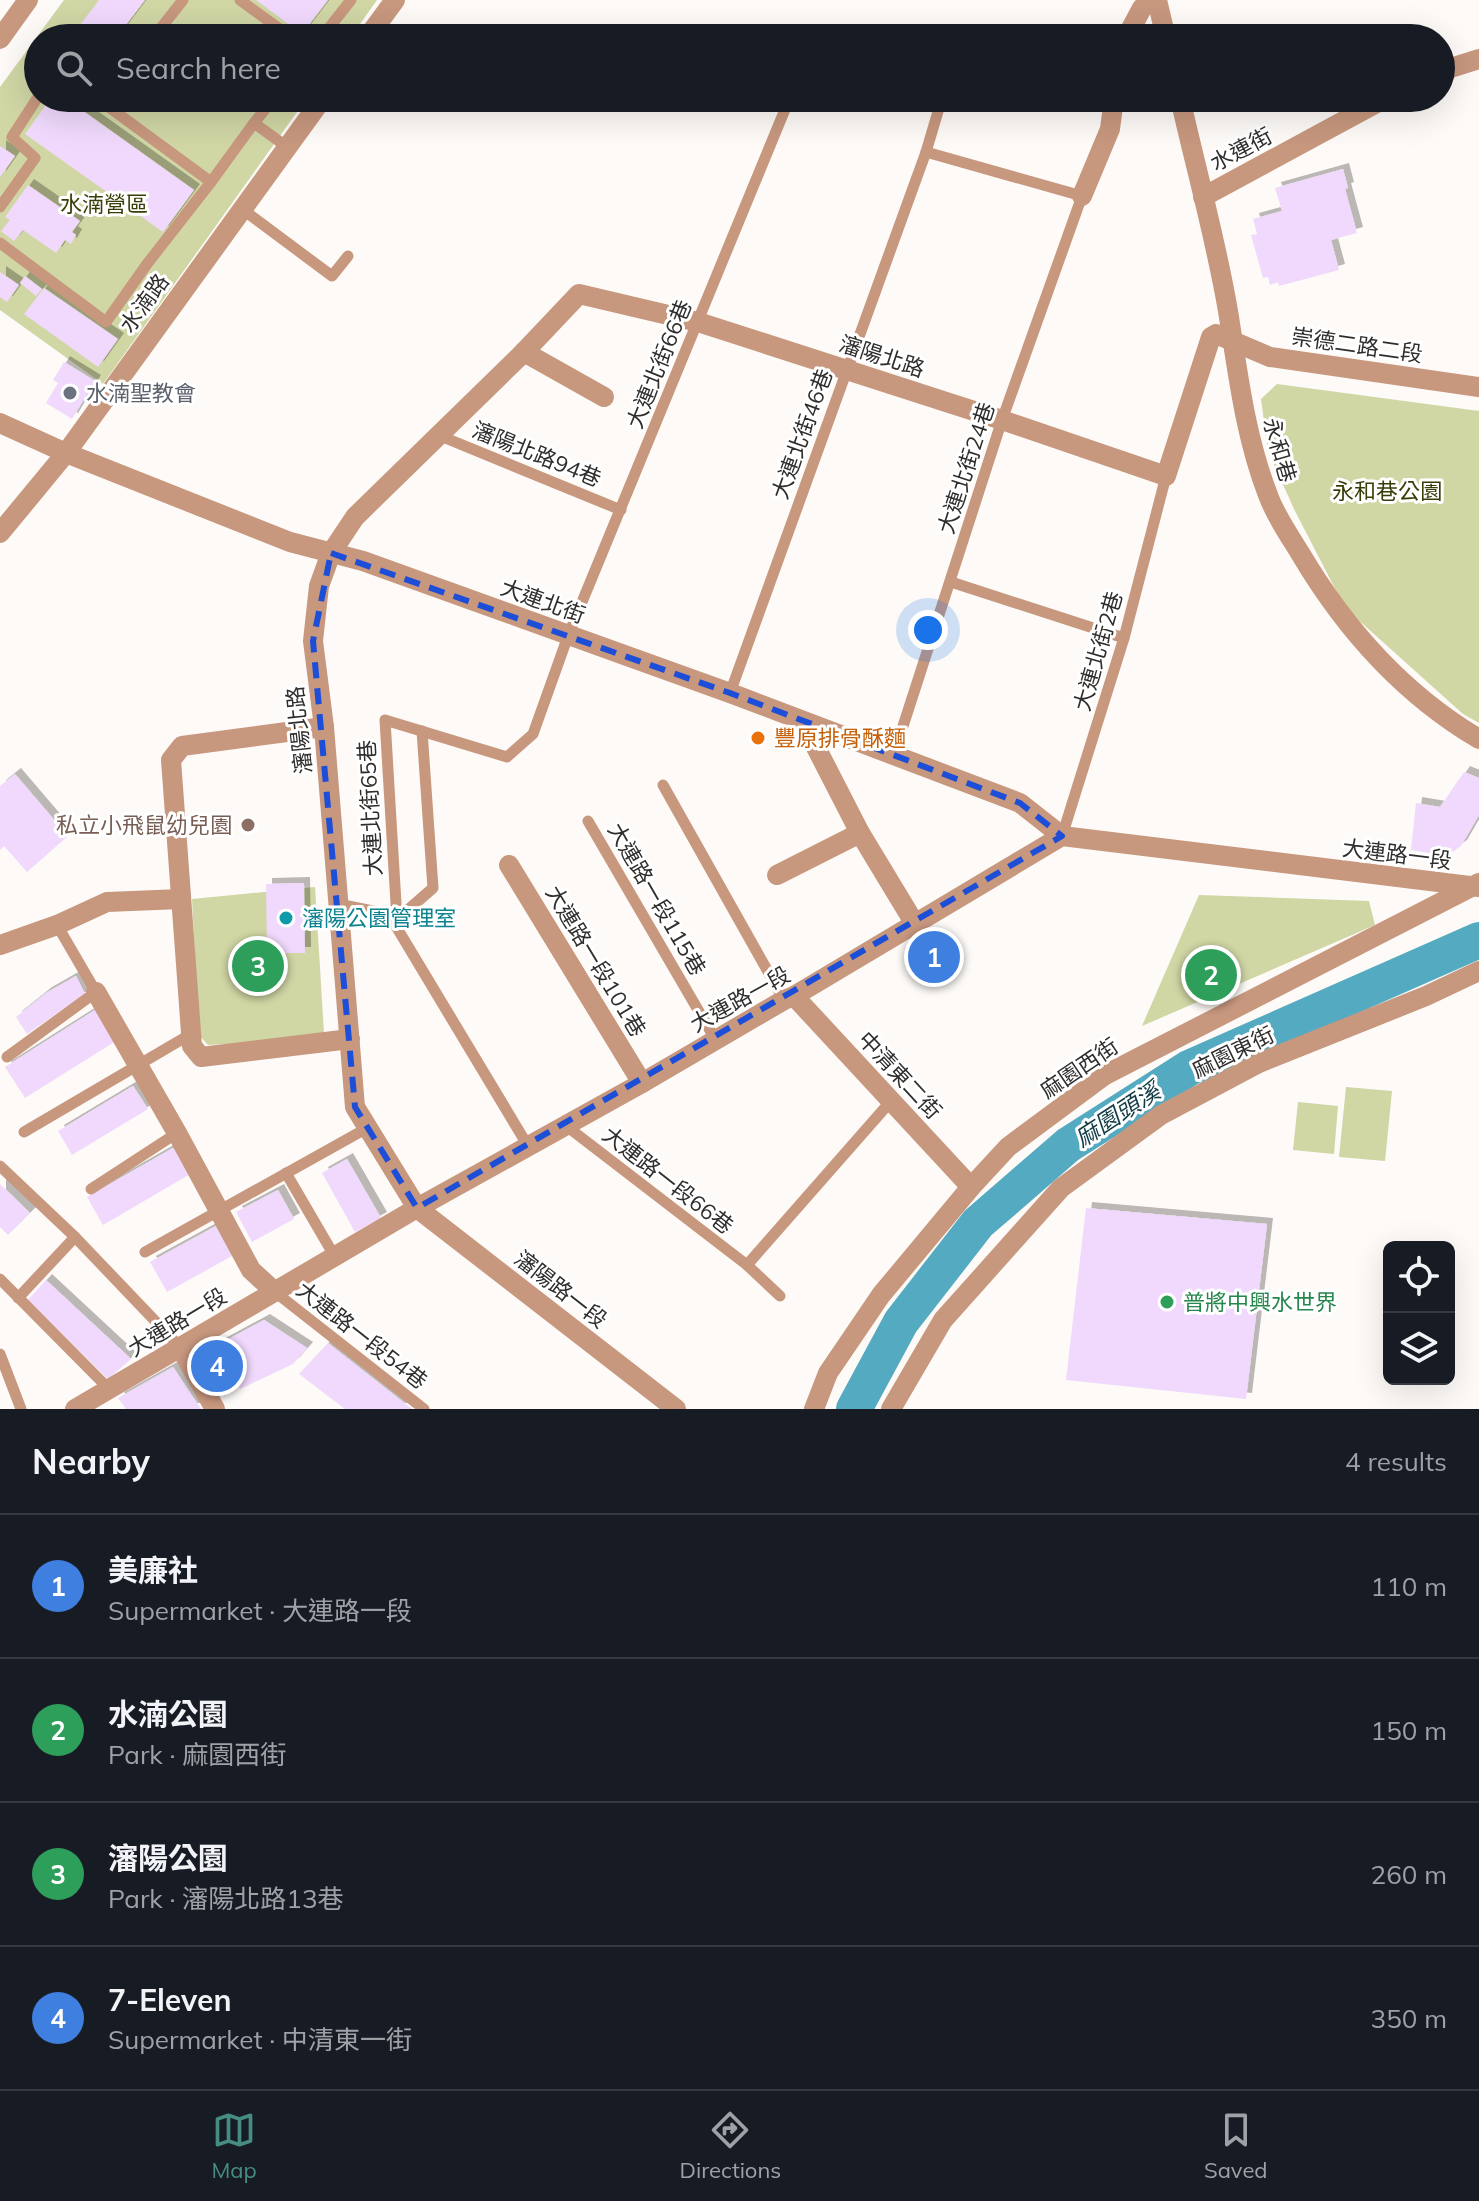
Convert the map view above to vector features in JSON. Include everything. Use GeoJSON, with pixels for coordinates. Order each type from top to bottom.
{"type":"FeatureCollection","features":[{"type":"Feature","properties":{"kind":"street"},"geometry":{"type":"LineString","coordinates":[[0,39],[28,0]]}},
{"type":"Feature","properties":{"kind":"street"},"geometry":{"type":"LineString","coordinates":[[377,24],[395,0]]}},
{"type":"Feature","properties":{"kind":"street"},"geometry":{"type":"LineString","coordinates":[[1133,24],[1142,8],[1155,0],[1162,24]]}},
{"type":"Feature","properties":{"kind":"street"},"geometry":{"type":"LineString","coordinates":[[1455,67],[1479,59]]}},
{"type":"Feature","properties":{"kind":"street","name":"水湳路"},"geometry":{"type":"LineString","coordinates":[[0,533],[66,453],[313,112]]}},
{"type":"Feature","properties":{"kind":"street"},"geometry":{"type":"LineString","coordinates":[[1082,196],[1110,129],[1112,112]]}},
{"type":"Feature","properties":{"kind":"street","name":"永和巷"},"geometry":{"type":"LineString","coordinates":[[1183,112],[1228,311],[1250,435],[1268,497],[1313,575],[1346,623],[1387,670],[1442,716],[1479,739]]}},
{"type":"Feature","properties":{"kind":"street","name":"水連街"},"geometry":{"type":"LineString","coordinates":[[1203,197],[1360,112]]}},
{"type":"Feature","properties":{"kind":"street","name":"瀋陽北路"},"geometry":{"type":"LineString","coordinates":[[417,1208],[355,1107],[324,727],[313,641],[319,586],[331,553],[355,517],[579,294],[698,322],[1166,476]]}},
{"type":"Feature","properties":{"kind":"street"},"geometry":{"type":"LineString","coordinates":[[1166,476],[1211,337],[1216,334],[1231,340]]}},
{"type":"Feature","properties":{"kind":"street","name":"崇德二路二段"},"geometry":{"type":"LineString","coordinates":[[1231,340],[1270,357],[1479,387]]}},
{"type":"Feature","properties":{"kind":"street"},"geometry":{"type":"LineString","coordinates":[[524,352],[604,397]]}},
{"type":"Feature","properties":{"kind":"street","name":"大連北街"},"geometry":{"type":"LineString","coordinates":[[0,423],[66,453],[290,542],[363,561],[894,754],[1020,803],[1062,836]]}},
{"type":"Feature","properties":{"kind":"street"},"geometry":{"type":"LineString","coordinates":[[803,722],[860,833],[915,924]]}},
{"type":"Feature","properties":{"kind":"street"},"geometry":{"type":"LineString","coordinates":[[324,727],[182,746],[171,760],[191,1034],[192,1046],[201,1057],[350,1039]]}},
{"type":"Feature","properties":{"kind":"street"},"geometry":{"type":"LineString","coordinates":[[777,875],[860,833]]}},
{"type":"Feature","properties":{"kind":"street","name":"大連路一段"},"geometry":{"type":"LineString","coordinates":[[75,1409],[417,1208],[789,998],[1062,836],[1477,886]]}},
{"type":"Feature","properties":{"kind":"street","name":"大連路一段101巷"},"geometry":{"type":"LineString","coordinates":[[509,865],[642,1083]]}},
{"type":"Feature","properties":{"kind":"street","name":"麻園西街"},"geometry":{"type":"LineString","coordinates":[[814,1409],[828,1373],[881,1295],[1008,1147],[1105,1075],[1477,886]]}},
{"type":"Feature","properties":{"kind":"street"},"geometry":{"type":"LineString","coordinates":[[0,945],[57,925],[107,902],[181,899]]}},
{"type":"Feature","properties":{"kind":"street","name":"麻園東街"},"geometry":{"type":"LineString","coordinates":[[891,1409],[943,1320],[1061,1188],[1161,1115],[1259,1063],[1426,996],[1479,971]]}},
{"type":"Feature","properties":{"kind":"street"},"geometry":{"type":"LineString","coordinates":[[96,992],[251,1270],[275,1292]]}},
{"type":"Feature","properties":{"kind":"street","name":"中清東二街"},"geometry":{"type":"LineString","coordinates":[[789,998],[971,1187]]}},
{"type":"Feature","properties":{"kind":"street","name":"瀋陽路一段"},"geometry":{"type":"LineString","coordinates":[[417,1208],[676,1409]]}},
{"type":"Feature","properties":{"kind":"street"},"geometry":{"type":"LineString","coordinates":[[180,1347],[215,1409]]}},
{"type":"Feature","properties":{"kind":"lane"},"geometry":{"type":"LineString","coordinates":[[164,24],[183,0]]}},
{"type":"Feature","properties":{"kind":"lane"},"geometry":{"type":"LineString","coordinates":[[240,0],[273,24]]}},
{"type":"Feature","properties":{"kind":"lane"},"geometry":{"type":"LineString","coordinates":[[332,24],[351,0]]}},
{"type":"Feature","properties":{"kind":"lane"},"geometry":{"type":"LineString","coordinates":[[0,207],[35,158],[12,137],[28,112]]}},
{"type":"Feature","properties":{"kind":"lane"},"geometry":{"type":"LineString","coordinates":[[119,112],[211,182]]}},
{"type":"Feature","properties":{"kind":"lane"},"geometry":{"type":"LineString","coordinates":[[0,243],[106,322],[263,112]]}},
{"type":"Feature","properties":{"kind":"lane","name":"大連北街66巷"},"geometry":{"type":"LineString","coordinates":[[568,636],[785,112]]}},
{"type":"Feature","properties":{"kind":"lane","name":"大連北街46巷"},"geometry":{"type":"LineString","coordinates":[[730,693],[938,112]]}},
{"type":"Feature","properties":{"kind":"lane"},"geometry":{"type":"LineString","coordinates":[[254,123],[287,147]]}},
{"type":"Feature","properties":{"kind":"lane"},"geometry":{"type":"LineString","coordinates":[[926,152],[1082,196]]}},
{"type":"Feature","properties":{"kind":"lane","name":"大連北街24巷"},"geometry":{"type":"LineString","coordinates":[[894,754],[1002,420],[1082,196]]}},
{"type":"Feature","properties":{"kind":"lane"},"geometry":{"type":"LineString","coordinates":[[242,209],[332,276],[348,256]]}},
{"type":"Feature","properties":{"kind":"lane","name":"瀋陽北路94巷"},"geometry":{"type":"LineString","coordinates":[[437,435],[621,510]]}},
{"type":"Feature","properties":{"kind":"lane","name":"大連北街2巷"},"geometry":{"type":"LineString","coordinates":[[1062,836],[1124,638],[1166,476]]}},
{"type":"Feature","properties":{"kind":"lane"},"geometry":{"type":"LineString","coordinates":[[951,582],[1124,638]]}},
{"type":"Feature","properties":{"kind":"lane","name":"大連北街65巷"},"geometry":{"type":"LineString","coordinates":[[395,922],[385,720],[507,757],[533,734],[568,636]]}},
{"type":"Feature","properties":{"kind":"lane"},"geometry":{"type":"LineString","coordinates":[[395,922],[433,888],[422,731]]}},
{"type":"Feature","properties":{"kind":"lane","name":"中清東二街"},"geometry":{"type":"LineString","coordinates":[[663,785],[789,998]]}},
{"type":"Feature","properties":{"kind":"lane","name":"大連路一段115巷"},"geometry":{"type":"LineString","coordinates":[[588,821],[715,1039]]}},
{"type":"Feature","properties":{"kind":"lane"},"geometry":{"type":"LineString","coordinates":[[338,904],[383,913],[395,922],[528,1146]]}},
{"type":"Feature","properties":{"kind":"lane"},"geometry":{"type":"LineString","coordinates":[[7,1057],[96,992],[57,925]]}},
{"type":"Feature","properties":{"kind":"lane"},"geometry":{"type":"LineString","coordinates":[[24,1132],[191,1034]]}},
{"type":"Feature","properties":{"kind":"lane"},"geometry":{"type":"LineString","coordinates":[[747,1265],[891,1101]]}},
{"type":"Feature","properties":{"kind":"lane","name":"大連路一段66巷"},"geometry":{"type":"LineString","coordinates":[[565,1125],[747,1265],[780,1296]]}},
{"type":"Feature","properties":{"kind":"lane"},"geometry":{"type":"LineString","coordinates":[[145,1252],[369,1127]]}},
{"type":"Feature","properties":{"kind":"lane"},"geometry":{"type":"LineString","coordinates":[[91,1189],[177,1133]]}},
{"type":"Feature","properties":{"kind":"lane"},"geometry":{"type":"LineString","coordinates":[[0,1166],[75,1237],[180,1347]]}},
{"type":"Feature","properties":{"kind":"lane"},"geometry":{"type":"LineString","coordinates":[[286,1173],[335,1257]]}},
{"type":"Feature","properties":{"kind":"lane"},"geometry":{"type":"LineString","coordinates":[[18,1298],[75,1237]]}},
{"type":"Feature","properties":{"kind":"lane"},"geometry":{"type":"LineString","coordinates":[[0,1279],[110,1390]]}},
{"type":"Feature","properties":{"kind":"lane","name":"大連路一段54巷"},"geometry":{"type":"LineString","coordinates":[[275,1292],[424,1409]]}},
{"type":"Feature","properties":{"kind":"lane"},"geometry":{"type":"LineString","coordinates":[[0,1354],[21,1409]]}},
{"type":"Feature","properties":{"kind":"highlighted area"},"geometry":{"type":"Polygon","coordinates":[[[331,553],[730,693],[1020,803],[1062,836],[417,1208],[355,1107],[313,641],[331,553]]]}},
{"type":"Feature","properties":{"kind":"green space","name":"水湳營區"},"geometry":{"type":"Polygon","coordinates":[[[64,0],[377,0],[360,24],[46,24],[64,0]]]}},
{"type":"Feature","properties":{"kind":"green space","name":"水湳營區"},"geometry":{"type":"Polygon","coordinates":[[[24,54],[24,112],[297,112],[103,384],[0,310],[0,87],[24,54]]]}},
{"type":"Feature","properties":{"kind":"green space","name":"永和巷公園"},"geometry":{"type":"Polygon","coordinates":[[[1277,384],[1479,411],[1479,723],[1463,714],[1345,608],[1268,451],[1261,399],[1277,384]]]}},
{"type":"Feature","properties":{"kind":"green space"},"geometry":{"type":"Polygon","coordinates":[[[315,887],[324,1033],[318,1040],[208,1045],[199,1035],[192,899],[315,887]]]}},
{"type":"Feature","properties":{"kind":"green space"},"geometry":{"type":"Polygon","coordinates":[[[1199,895],[1369,901],[1375,925],[1142,1026],[1199,895]]]}},
{"type":"Feature","properties":{"kind":"green space"},"geometry":{"type":"Polygon","coordinates":[[[1346,1087],[1392,1091],[1385,1161],[1339,1157],[1346,1087]]]}},
{"type":"Feature","properties":{"kind":"green space"},"geometry":{"type":"Polygon","coordinates":[[[1298,1102],[1338,1106],[1334,1154],[1293,1150],[1298,1102]]]}},
{"type":"Feature","properties":{"kind":"building"},"geometry":{"type":"Polygon","coordinates":[[[99,0],[145,0],[127,24],[81,24],[99,0]]]}},
{"type":"Feature","properties":{"kind":"building"},"geometry":{"type":"Polygon","coordinates":[[[256,0],[328,0],[310,24],[288,24],[256,0]]]}},
{"type":"Feature","properties":{"kind":"building"},"geometry":{"type":"Polygon","coordinates":[[[41,112],[85,112],[194,190],[163,232],[25,134],[41,112]]]}},
{"type":"Feature","properties":{"kind":"building"},"geometry":{"type":"Polygon","coordinates":[[[0,146],[15,156],[0,177],[0,146]]]}},
{"type":"Feature","properties":{"kind":"building"},"geometry":{"type":"Polygon","coordinates":[[[1343,169],[1357,233],[1331,240],[1339,270],[1279,286],[1278,282],[1270,285],[1268,277],[1263,278],[1251,235],[1257,234],[1253,219],[1282,211],[1275,188],[1343,169]]]}},
{"type":"Feature","properties":{"kind":"building"},"geometry":{"type":"Polygon","coordinates":[[[28,185],[80,221],[72,232],[76,235],[71,244],[65,240],[56,253],[23,230],[14,241],[1,231],[10,220],[5,217],[28,185]]]}},
{"type":"Feature","properties":{"kind":"building"},"geometry":{"type":"Polygon","coordinates":[[[0,272],[19,285],[7,302],[0,297],[0,272]]]}},
{"type":"Feature","properties":{"kind":"building"},"geometry":{"type":"Polygon","coordinates":[[[25,276],[42,289],[36,296],[20,283],[25,276]]]}},
{"type":"Feature","properties":{"kind":"building"},"geometry":{"type":"Polygon","coordinates":[[[44,288],[118,339],[98,367],[24,314],[44,288]]]}},
{"type":"Feature","properties":{"kind":"building","name":"水湳聖教會"},"geometry":{"type":"Polygon","coordinates":[[[64,362],[95,381],[72,419],[46,403],[58,383],[53,380],[64,362]]]}},
{"type":"Feature","properties":{"kind":"building"},"geometry":{"type":"Polygon","coordinates":[[[1464,772],[1479,778],[1479,815],[1461,846],[1440,855],[1411,850],[1416,803],[1440,807],[1464,772]]]}},
{"type":"Feature","properties":{"kind":"building"},"geometry":{"type":"Polygon","coordinates":[[[15,774],[68,836],[27,872],[4,846],[0,850],[0,786],[15,774]]]}},
{"type":"Feature","properties":{"kind":"building","name":"瀋陽公園管理室"},"geometry":{"type":"Polygon","coordinates":[[[304,883],[305,953],[267,953],[266,884],[304,883]]]}},
{"type":"Feature","properties":{"kind":"building"},"geometry":{"type":"Polygon","coordinates":[[[76,976],[85,994],[27,1034],[16,1017],[46,993],[76,976]]]}},
{"type":"Feature","properties":{"kind":"building"},"geometry":{"type":"Polygon","coordinates":[[[95,1010],[116,1041],[25,1098],[5,1067],[95,1010]]]}},
{"type":"Feature","properties":{"kind":"building"},"geometry":{"type":"Polygon","coordinates":[[[133,1086],[148,1109],[72,1155],[58,1131],[133,1086]]]}},
{"type":"Feature","properties":{"kind":"building"},"geometry":{"type":"Polygon","coordinates":[[[173,1148],[192,1173],[103,1225],[87,1197],[173,1148]]]}},
{"type":"Feature","properties":{"kind":"building"},"geometry":{"type":"Polygon","coordinates":[[[347,1159],[381,1218],[355,1232],[322,1173],[347,1159]]]}},
{"type":"Feature","properties":{"kind":"building"},"geometry":{"type":"Polygon","coordinates":[[[0,1184],[30,1213],[8,1235],[0,1227],[0,1184]]]}},
{"type":"Feature","properties":{"kind":"building"},"geometry":{"type":"Polygon","coordinates":[[[278,1190],[294,1219],[252,1242],[236,1212],[278,1190]]]}},
{"type":"Feature","properties":{"kind":"building","name":"普將中興水世界"},"geometry":{"type":"Polygon","coordinates":[[[1086,1208],[1267,1224],[1246,1399],[1066,1380],[1086,1208]]]}},
{"type":"Feature","properties":{"kind":"building"},"geometry":{"type":"Polygon","coordinates":[[[216,1226],[232,1256],[167,1292],[150,1262],[216,1226]]]}},
{"type":"Feature","properties":{"kind":"building"},"geometry":{"type":"Polygon","coordinates":[[[46,1280],[131,1359],[108,1379],[28,1300],[46,1280]]]}},
{"type":"Feature","properties":{"kind":"building"},"geometry":{"type":"Polygon","coordinates":[[[264,1320],[307,1348],[293,1364],[240,1389],[214,1347],[264,1320]]]}},
{"type":"Feature","properties":{"kind":"building"},"geometry":{"type":"Polygon","coordinates":[[[328,1343],[412,1409],[345,1409],[299,1374],[328,1343]]]}},
{"type":"Feature","properties":{"kind":"building"},"geometry":{"type":"Polygon","coordinates":[[[173,1367],[201,1409],[126,1409],[118,1398],[173,1367]]]}},
{"type":"Feature","properties":{"kind":"waterway","name":"麻園頭溪"},"geometry":{"type":"LineString","coordinates":[[854,1409],[901,1322],[978,1223],[1068,1145],[1189,1068],[1479,940]]}},
{"type":"Feature","properties":{"kind":"place","name":"水湳聖教會"},"geometry":{"type":"Point","coordinates":[70,393]}},
{"type":"Feature","properties":{"kind":"place","name":"豐原排骨酥麵"},"geometry":{"type":"Point","coordinates":[758,738]}},
{"type":"Feature","properties":{"kind":"place","name":"私立小飛鼠幼兒園"},"geometry":{"type":"Point","coordinates":[248,825]}},
{"type":"Feature","properties":{"kind":"place","name":"瀋陽公園管理室"},"geometry":{"type":"Point","coordinates":[286,918]}},
{"type":"Feature","properties":{"kind":"place","name":"美廉社"},"geometry":{"type":"Point","coordinates":[934,957]}},
{"type":"Feature","properties":{"kind":"place","name":"瀋陽公園"},"geometry":{"type":"Point","coordinates":[258,966]}},
{"type":"Feature","properties":{"kind":"place","name":"水湳公園"},"geometry":{"type":"Point","coordinates":[1211,975]}},
{"type":"Feature","properties":{"kind":"place","name":"普將中興水世界"},"geometry":{"type":"Point","coordinates":[1167,1302]}},
{"type":"Feature","properties":{"kind":"place","name":"7-Eleven"},"geometry":{"type":"Point","coordinates":[217,1366]}}]}
